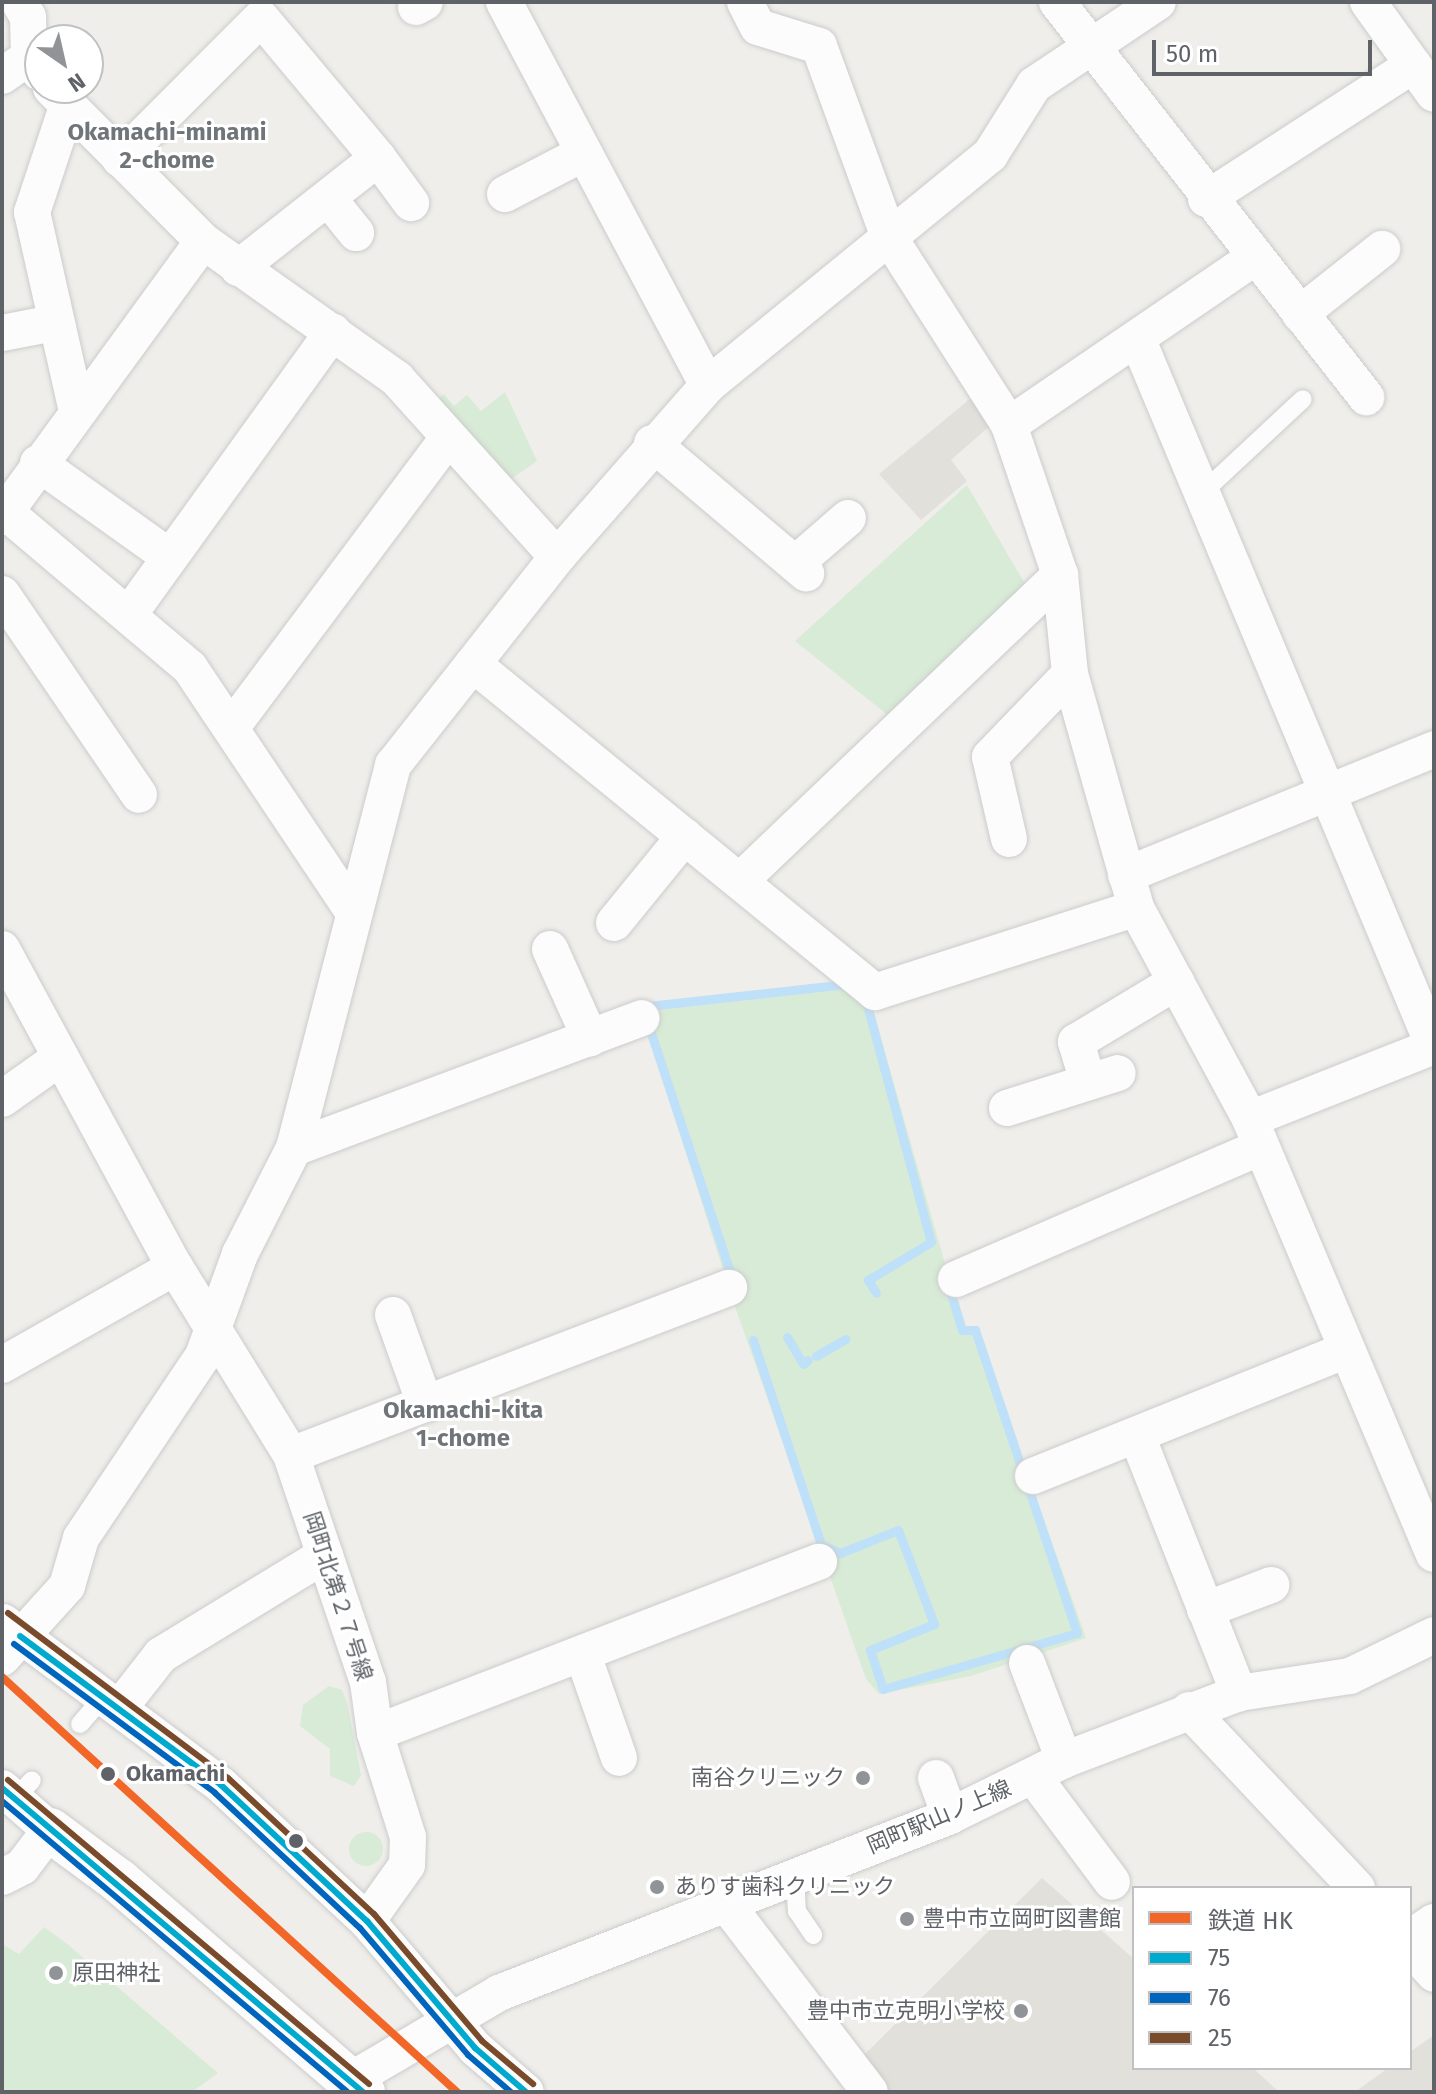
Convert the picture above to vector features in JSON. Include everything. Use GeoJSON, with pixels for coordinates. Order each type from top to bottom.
{"type":"FeatureCollection","features":[{"type":"Feature","properties":{"kind":"main road"},"geometry":{"type":"LineString","coordinates":[[50,1830],[356,2086]]}},
{"type":"Feature","properties":{"kind":"street"},"geometry":{"type":"LineString","coordinates":[[504,2],[708,385]]}},
{"type":"Feature","properties":{"kind":"street"},"geometry":{"type":"LineString","coordinates":[[745,2],[758,27],[819,46],[889,237],[1009,425],[1060,575],[1070,674],[1131,891],[1256,1133],[1434,1554]]}},
{"type":"Feature","properties":{"kind":"street"},"geometry":{"type":"LineString","coordinates":[[1057,2],[1252,259],[1366,397]]}},
{"type":"Feature","properties":{"kind":"street"},"geometry":{"type":"LineString","coordinates":[[526,2092],[450,2021],[367,1921],[221,1785],[113,1700],[8,1639],[67,1586],[81,1538],[203,1356],[211,1326],[294,1148],[393,765],[557,557],[652,443],[708,385],[990,155],[1034,85],[1158,2]]}},
{"type":"Feature","properties":{"kind":"street"},"geometry":{"type":"LineString","coordinates":[[1368,2],[1434,94]]}},
{"type":"Feature","properties":{"kind":"street"},"geometry":{"type":"LineString","coordinates":[[120,159],[258,10],[411,203]]}},
{"type":"Feature","properties":{"kind":"street"},"geometry":{"type":"LineString","coordinates":[[1206,199],[1413,65]]}},
{"type":"Feature","properties":{"kind":"street"},"geometry":{"type":"LineString","coordinates":[[58,104],[32,212],[54,323],[76,407]]}},
{"type":"Feature","properties":{"kind":"street"},"geometry":{"type":"LineString","coordinates":[[64,104],[203,241],[397,379],[557,557]]}},
{"type":"Feature","properties":{"kind":"street"},"geometry":{"type":"LineString","coordinates":[[505,194],[584,153]]}},
{"type":"Feature","properties":{"kind":"street"},"geometry":{"type":"LineString","coordinates":[[238,268],[378,158]]}},
{"type":"Feature","properties":{"kind":"street"},"geometry":{"type":"LineString","coordinates":[[328,198],[356,233]]}},
{"type":"Feature","properties":{"kind":"street"},"geometry":{"type":"LineString","coordinates":[[203,241],[76,407],[3,512],[130,613],[190,668],[354,913]]}},
{"type":"Feature","properties":{"kind":"street"},"geometry":{"type":"LineString","coordinates":[[1300,314],[1382,249]]}},
{"type":"Feature","properties":{"kind":"street"},"geometry":{"type":"LineString","coordinates":[[1009,425],[1252,259]]}},
{"type":"Feature","properties":{"kind":"street"},"geometry":{"type":"LineString","coordinates":[[2,333],[54,323]]}},
{"type":"Feature","properties":{"kind":"street"},"geometry":{"type":"LineString","coordinates":[[130,613],[333,332]]}},
{"type":"Feature","properties":{"kind":"street"},"geometry":{"type":"LineString","coordinates":[[956,1279],[1434,1047],[1137,338]]}},
{"type":"Feature","properties":{"kind":"street"},"geometry":{"type":"LineString","coordinates":[[231,728],[448,438]]}},
{"type":"Feature","properties":{"kind":"street"},"geometry":{"type":"LineString","coordinates":[[652,443],[801,568],[848,518]]}},
{"type":"Feature","properties":{"kind":"street"},"geometry":{"type":"LineString","coordinates":[[38,463],[170,557]]}},
{"type":"Feature","properties":{"kind":"street"},"geometry":{"type":"LineString","coordinates":[[743,878],[1060,575]]}},
{"type":"Feature","properties":{"kind":"street"},"geometry":{"type":"LineString","coordinates":[[2,594],[139,795]]}},
{"type":"Feature","properties":{"kind":"street"},"geometry":{"type":"LineString","coordinates":[[473,664],[685,836],[743,878],[875,992],[1131,891],[1327,794],[1434,749]]}},
{"type":"Feature","properties":{"kind":"street"},"geometry":{"type":"LineString","coordinates":[[1009,839],[990,757],[1070,674]]}},
{"type":"Feature","properties":{"kind":"street"},"geometry":{"type":"LineString","coordinates":[[614,923],[685,836]]}},
{"type":"Feature","properties":{"kind":"street"},"geometry":{"type":"LineString","coordinates":[[550,949],[590,1038]]}},
{"type":"Feature","properties":{"kind":"street","name":"岡町北第２７号線"},"geometry":{"type":"LineString","coordinates":[[5,959],[175,1267],[291,1455],[368,1682],[375,1733],[408,1837],[407,1865],[367,1921]]}},
{"type":"Feature","properties":{"kind":"street"},"geometry":{"type":"LineString","coordinates":[[1007,1108],[1103,1078],[1076,1042],[1176,982]]}},
{"type":"Feature","properties":{"kind":"street"},"geometry":{"type":"LineString","coordinates":[[294,1148],[642,1018]]}},
{"type":"Feature","properties":{"kind":"street"},"geometry":{"type":"LineString","coordinates":[[2,1099],[61,1057]]}},
{"type":"Feature","properties":{"kind":"street"},"geometry":{"type":"LineString","coordinates":[[2,1365],[175,1267]]}},
{"type":"Feature","properties":{"kind":"street"},"geometry":{"type":"LineString","coordinates":[[291,1455],[729,1288]]}},
{"type":"Feature","properties":{"kind":"street"},"geometry":{"type":"LineString","coordinates":[[393,1315],[425,1404]]}},
{"type":"Feature","properties":{"kind":"street"},"geometry":{"type":"LineString","coordinates":[[1033,1476],[1347,1350]]}},
{"type":"Feature","properties":{"kind":"street"},"geometry":{"type":"LineString","coordinates":[[1137,1436],[1239,1693]]}},
{"type":"Feature","properties":{"kind":"street"},"geometry":{"type":"LineString","coordinates":[[113,1700],[161,1655],[325,1555]]}},
{"type":"Feature","properties":{"kind":"street"},"geometry":{"type":"LineString","coordinates":[[375,1733],[819,1562]]}},
{"type":"Feature","properties":{"kind":"street"},"geometry":{"type":"LineString","coordinates":[[1205,1610],[1271,1585]]}},
{"type":"Feature","properties":{"kind":"street","name":"岡町駅山ノ上線"},"geometry":{"type":"LineString","coordinates":[[356,2086],[450,2021],[499,1993],[724,1901],[950,1816],[1049,1768],[1189,1710],[1239,1693],[1350,1676],[1434,1635]]}},
{"type":"Feature","properties":{"kind":"street"},"geometry":{"type":"LineString","coordinates":[[583,1655],[619,1758]]}},
{"type":"Feature","properties":{"kind":"street"},"geometry":{"type":"LineString","coordinates":[[1027,1663],[1049,1768],[1112,1882]]}},
{"type":"Feature","properties":{"kind":"street"},"geometry":{"type":"LineString","coordinates":[[1189,1710],[1344,1884]]}},
{"type":"Feature","properties":{"kind":"street"},"geometry":{"type":"LineString","coordinates":[[936,1778],[950,1816]]}},
{"type":"Feature","properties":{"kind":"street"},"geometry":{"type":"LineString","coordinates":[[2,1877],[22,1867],[50,1830],[16,1789]]}},
{"type":"Feature","properties":{"kind":"street"},"geometry":{"type":"LineString","coordinates":[[724,1901],[870,2092]]}},
{"type":"Feature","properties":{"kind":"street"},"geometry":{"type":"LineString","coordinates":[[1412,1937],[1434,1922]]}},
{"type":"Feature","properties":{"kind":"street"},"geometry":{"type":"LineString","coordinates":[[1412,1949],[1434,1974]]}},
{"type":"Feature","properties":{"kind":"lane"},"geometry":{"type":"LineString","coordinates":[[1201,494],[1303,399]]}},
{"type":"Feature","properties":{"kind":"lane"},"geometry":{"type":"LineString","coordinates":[[80,1724],[113,1700]]}},
{"type":"Feature","properties":{"kind":"lane"},"geometry":{"type":"LineString","coordinates":[[795,1875],[797,1911],[813,1935]]}},
{"type":"Feature","properties":{"kind":"shaded area"},"geometry":{"type":"Polygon","coordinates":[[[971,398],[992,424],[951,460],[967,481],[921,520],[879,474],[971,398]]]}},
{"type":"Feature","properties":{"kind":"shaded area","name":"豊中市立克明小学校"},"geometry":{"type":"Polygon","coordinates":[[[1042,1878],[1132,1957],[1132,2070],[1255,2070],[1279,2092],[883,2092],[856,2063],[1042,1878]]]}},
{"type":"Feature","properties":{"kind":"shaded area"},"geometry":{"type":"Polygon","coordinates":[[[1434,2035],[1434,2092],[1355,2092],[1385,2070],[1412,2070],[1412,2051],[1434,2035]]]}},
{"type":"Feature","properties":{"kind":"green space"},"geometry":{"type":"Polygon","coordinates":[[[505,392],[537,461],[506,483],[431,404],[444,394],[454,406],[467,395],[481,411],[505,392]]]}},
{"type":"Feature","properties":{"kind":"green space"},"geometry":{"type":"Polygon","coordinates":[[[967,485],[1027,587],[889,716],[795,641],[967,485]]]}},
{"type":"Feature","properties":{"kind":"green space"},"geometry":{"type":"Polygon","coordinates":[[[854,983],[873,1010],[963,1327],[975,1326],[1086,1638],[971,1676],[879,1694],[866,1679],[732,1298],[639,1005],[854,983]]]}},
{"type":"Feature","properties":{"kind":"green space"},"geometry":{"type":"Polygon","coordinates":[[[329,1686],[342,1690],[347,1702],[361,1775],[354,1786],[330,1776],[330,1749],[300,1726],[303,1705],[329,1686]]]}},
{"type":"Feature","properties":{"kind":"green space"},"geometry":{"type":"Polygon","coordinates":[[[366,1832],[378,1837],[383,1849],[378,1861],[366,1866],[354,1861],[349,1849],[354,1837],[366,1832]]]}},
{"type":"Feature","properties":{"kind":"green space","name":"原田神社"},"geometry":{"type":"Polygon","coordinates":[[[44,1927],[218,2073],[192,2092],[2,2092],[2,1944],[19,1954],[44,1927]]]}},
{"type":"Feature","properties":{"kind":"waterway"},"geometry":{"type":"LineString","coordinates":[[648,1006],[847,984]]}},
{"type":"Feature","properties":{"kind":"waterway"},"geometry":{"type":"LineString","coordinates":[[867,1005],[931,1242],[868,1280],[876,1293]]}},
{"type":"Feature","properties":{"kind":"waterway"},"geometry":{"type":"LineString","coordinates":[[647,1021],[730,1272]]}},
{"type":"Feature","properties":{"kind":"waterway"},"geometry":{"type":"LineString","coordinates":[[753,1340],[821,1545],[840,1553],[898,1530],[934,1624],[870,1650],[883,1689],[1077,1633],[975,1330],[962,1330],[951,1294]]}},
{"type":"Feature","properties":{"kind":"waterway"},"geometry":{"type":"LineString","coordinates":[[787,1337],[803,1364],[808,1360]]}},
{"type":"Feature","properties":{"kind":"waterway"},"geometry":{"type":"LineString","coordinates":[[816,1356],[846,1339]]}},
{"type":"Feature","properties":{"kind":"rail line","name":"HK"},"geometry":{"type":"LineString","coordinates":[[2,1677],[457,2092]]}},
{"type":"Feature","properties":{"kind":"transit line","name":"25"},"geometry":{"type":"LineString","coordinates":[[8,1613],[228,1778],[374,1914],[482,2041],[533,2084]]}},
{"type":"Feature","properties":{"kind":"transit line","name":"75"},"geometry":{"type":"LineString","coordinates":[[20,1636],[221,1785],[367,1921],[475,2048],[526,2092]]}},
{"type":"Feature","properties":{"kind":"transit line","name":"76"},"geometry":{"type":"LineString","coordinates":[[14,1644],[215,1793],[360,1928],[468,2055],[511,2092]]}},
{"type":"Feature","properties":{"kind":"transit line","name":"25"},"geometry":{"type":"LineString","coordinates":[[8,1780],[369,2084]]}},
{"type":"Feature","properties":{"kind":"transit line","name":"75"},"geometry":{"type":"LineString","coordinates":[[2,1788],[363,2092]]}},
{"type":"Feature","properties":{"kind":"transit line","name":"76"},"geometry":{"type":"LineString","coordinates":[[2,1801],[347,2092]]}},
{"type":"Feature","properties":{"kind":"place","name":"Okamachi"},"geometry":{"type":"Point","coordinates":[108,1774]}},
{"type":"Feature","properties":{"kind":"place","name":"南谷クリニック"},"geometry":{"type":"Point","coordinates":[863,1778]}},
{"type":"Feature","properties":{"kind":"place","name":"ありす歯科クリニック"},"geometry":{"type":"Point","coordinates":[657,1887]}},
{"type":"Feature","properties":{"kind":"place","name":"豊中市立岡町図書館"},"geometry":{"type":"Point","coordinates":[907,1919]}},
{"type":"Feature","properties":{"kind":"place","name":"原田神社"},"geometry":{"type":"Point","coordinates":[56,1973]}},
{"type":"Feature","properties":{"kind":"place","name":"豊中市立克明小学校"},"geometry":{"type":"Point","coordinates":[1021,2011]}},
{"type":"Feature","properties":{"kind":"district","name":"Okamachi-minami 2-chome"},"geometry":{"type":"Point","coordinates":[167,147]}},
{"type":"Feature","properties":{"kind":"district","name":"Okamachi-kita 1-chome"},"geometry":{"type":"Point","coordinates":[463,1425]}}]}
